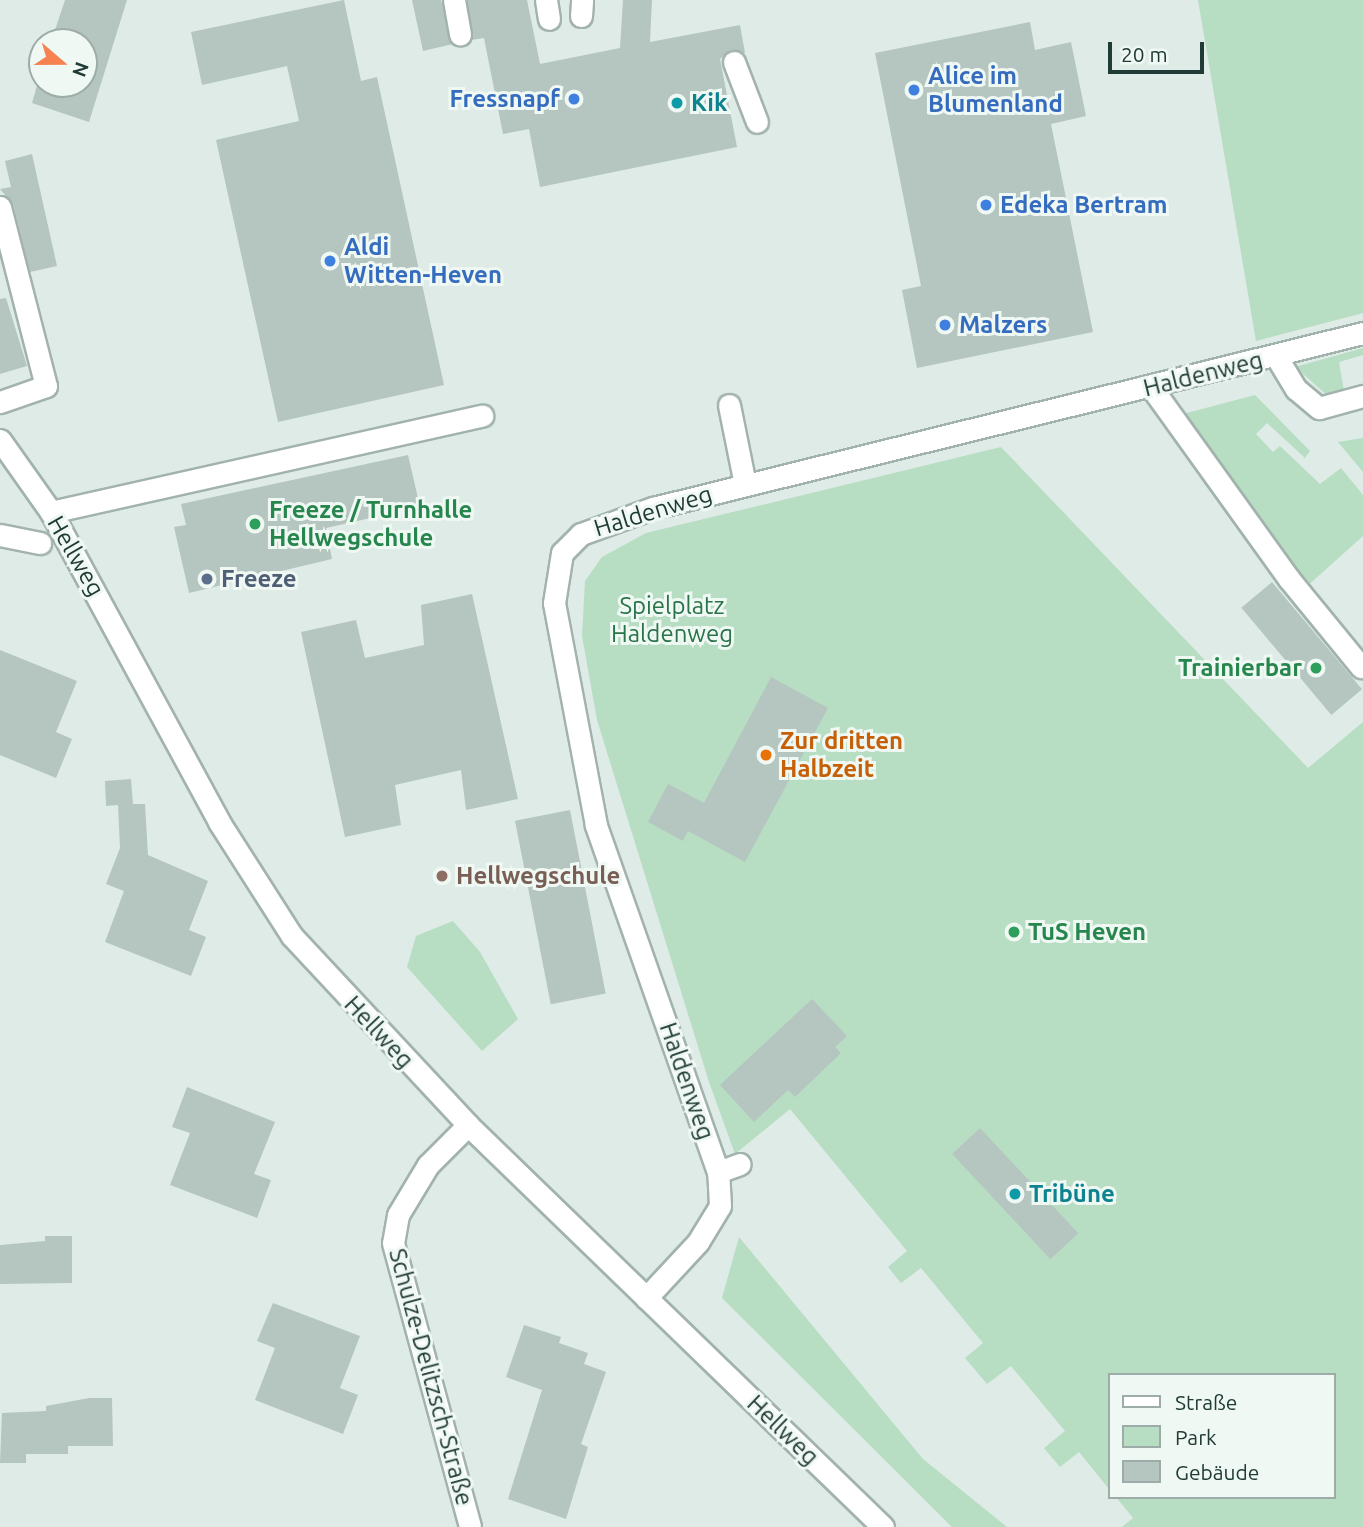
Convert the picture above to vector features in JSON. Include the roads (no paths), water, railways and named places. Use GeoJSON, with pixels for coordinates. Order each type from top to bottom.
{"type":"FeatureCollection","features":[{"type":"Feature","properties":{"kind":"street"},"geometry":{"type":"LineString","coordinates":[[454,0],[460,34]]}},
{"type":"Feature","properties":{"kind":"street"},"geometry":{"type":"LineString","coordinates":[[734,62],[757,122]]}},
{"type":"Feature","properties":{"kind":"street"},"geometry":{"type":"LineString","coordinates":[[0,207],[46,386],[0,402]]}},
{"type":"Feature","properties":{"kind":"street","name":"Haldenweg"},"geometry":{"type":"LineString","coordinates":[[646,1298],[698,1242],[720,1206],[718,1172],[596,825],[554,591],[562,553],[581,534],[745,484],[1151,387],[1363,333]]}},
{"type":"Feature","properties":{"kind":"street"},"geometry":{"type":"LineString","coordinates":[[1276,356],[1296,389],[1319,408],[1363,396]]}},
{"type":"Feature","properties":{"kind":"street"},"geometry":{"type":"LineString","coordinates":[[1151,387],[1289,579],[1361,667]]}},
{"type":"Feature","properties":{"kind":"street"},"geometry":{"type":"LineString","coordinates":[[729,405],[745,484]]}},
{"type":"Feature","properties":{"kind":"street"},"geometry":{"type":"LineString","coordinates":[[51,512],[482,416]]}},
{"type":"Feature","properties":{"kind":"street","name":"Hellweg"},"geometry":{"type":"LineString","coordinates":[[0,440],[51,512],[219,822],[292,936],[468,1125],[883,1527]]}},
{"type":"Feature","properties":{"kind":"street"},"geometry":{"type":"LineString","coordinates":[[0,535],[40,543]]}},
{"type":"Feature","properties":{"kind":"street","name":"Schulze-Delitzsch-Straße"},"geometry":{"type":"LineString","coordinates":[[468,1125],[428,1165],[398,1215],[393,1243],[470,1527]]}},
{"type":"Feature","properties":{"kind":"street"},"geometry":{"type":"LineString","coordinates":[[718,1172],[740,1164]]}},
{"type":"Feature","properties":{"kind":"place","name":"Alice im Blumenland"},"geometry":{"type":"Point","coordinates":[914,90]}},
{"type":"Feature","properties":{"kind":"place","name":"Fressnapf"},"geometry":{"type":"Point","coordinates":[574,99]}},
{"type":"Feature","properties":{"kind":"place","name":"Kik"},"geometry":{"type":"Point","coordinates":[677,103]}},
{"type":"Feature","properties":{"kind":"place","name":"Edeka Bertram"},"geometry":{"type":"Point","coordinates":[986,205]}},
{"type":"Feature","properties":{"kind":"place","name":"Aldi Witten-Heven"},"geometry":{"type":"Point","coordinates":[330,261]}},
{"type":"Feature","properties":{"kind":"place","name":"Malzers"},"geometry":{"type":"Point","coordinates":[945,325]}},
{"type":"Feature","properties":{"kind":"place","name":"Freeze / Turnhalle Hellwegschule"},"geometry":{"type":"Point","coordinates":[255,524]}},
{"type":"Feature","properties":{"kind":"place","name":"Freeze"},"geometry":{"type":"Point","coordinates":[207,579]}},
{"type":"Feature","properties":{"kind":"place","name":"Trainierbar"},"geometry":{"type":"Point","coordinates":[1316,668]}},
{"type":"Feature","properties":{"kind":"place","name":"Zur dritten Halbzeit"},"geometry":{"type":"Point","coordinates":[766,755]}},
{"type":"Feature","properties":{"kind":"place","name":"Hellwegschule"},"geometry":{"type":"Point","coordinates":[442,876]}},
{"type":"Feature","properties":{"kind":"place","name":"TuS Heven"},"geometry":{"type":"Point","coordinates":[1014,932]}},
{"type":"Feature","properties":{"kind":"place","name":"Tribüne"},"geometry":{"type":"Point","coordinates":[1015,1194]}},
{"type":"Feature","properties":{"kind":"park label","name":"Spielplatz Haldenweg"},"geometry":{"type":"Point","coordinates":[672,620]}}]}
